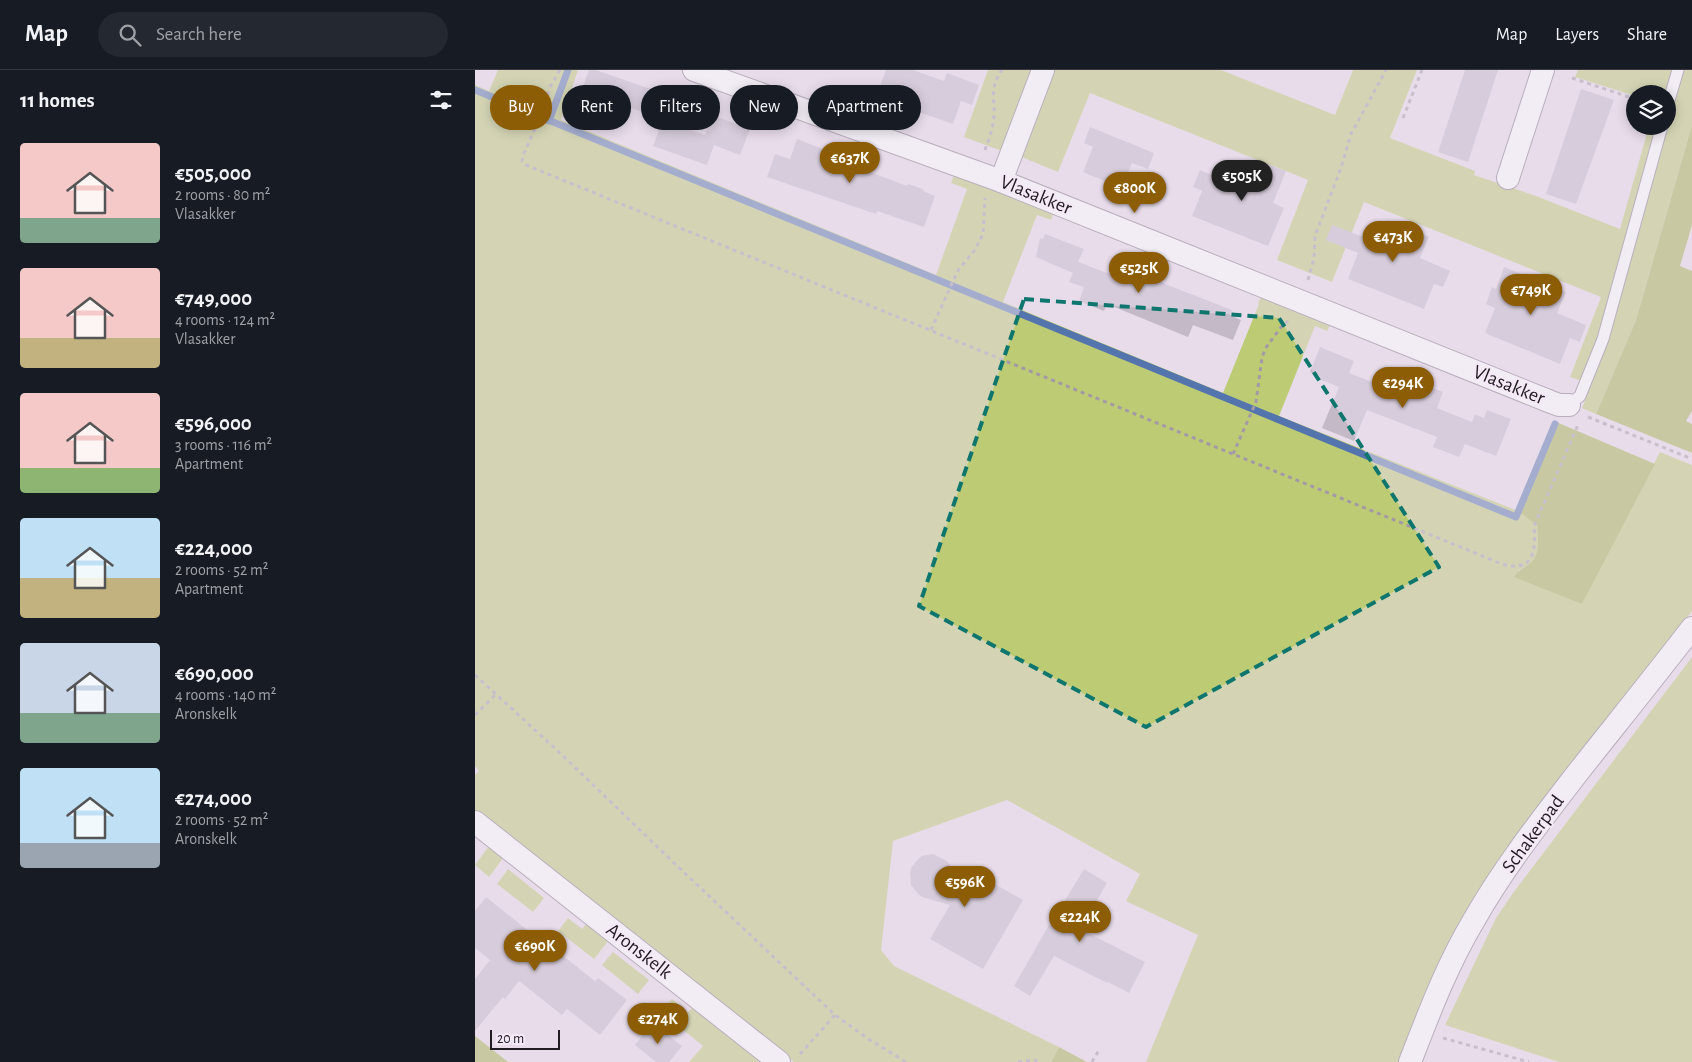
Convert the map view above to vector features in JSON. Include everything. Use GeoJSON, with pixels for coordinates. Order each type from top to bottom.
{"type":"FeatureCollection","features":[{"type":"Feature","properties":{"kind":"street","name":"Vlasakker"},"geometry":{"type":"LineString","coordinates":[[694,70],[989,176],[1551,402],[1576,410]]}},
{"type":"Feature","properties":{"kind":"street"},"geometry":{"type":"LineString","coordinates":[[989,176],[1043,70]]}},
{"type":"Feature","properties":{"kind":"street"},"geometry":{"type":"LineString","coordinates":[[1507,178],[1543,70]]}},
{"type":"Feature","properties":{"kind":"street","name":"Schakerpad"},"geometry":{"type":"LineString","coordinates":[[1410,1062],[1451,962],[1500,877],[1692,628]]}},
{"type":"Feature","properties":{"kind":"street","name":"Aronskelk"},"geometry":{"type":"LineString","coordinates":[[475,822],[779,1062]]}},
{"type":"Feature","properties":{"kind":"lane"},"geometry":{"type":"LineString","coordinates":[[1674,85],[1678,70]]}},
{"type":"Feature","properties":{"kind":"lane"},"geometry":{"type":"LineString","coordinates":[[1576,410],[1603,339],[1660,135]]}},
{"type":"Feature","properties":{"kind":"path"},"geometry":{"type":"LineString","coordinates":[[560,70],[550,87],[536,126],[523,153],[522,161],[526,165],[1512,567],[1527,563],[1533,556],[1535,545],[1534,526],[1576,410],[1692,459]]}},
{"type":"Feature","properties":{"kind":"path"},"geometry":{"type":"LineString","coordinates":[[931,330],[953,280],[959,269],[974,251],[983,234],[994,114],[993,88],[1001,70]]}},
{"type":"Feature","properties":{"kind":"path"},"geometry":{"type":"LineString","coordinates":[[1233,454],[1256,402],[1265,349],[1281,327],[1293,317],[1310,276],[1315,236],[1341,168],[1351,134],[1386,70]]}},
{"type":"Feature","properties":{"kind":"path"},"geometry":{"type":"LineString","coordinates":[[1403,118],[1422,70]]}},
{"type":"Feature","properties":{"kind":"path"},"geometry":{"type":"LineString","coordinates":[[1572,78],[1626,95]]}},
{"type":"Feature","properties":{"kind":"path"},"geometry":{"type":"LineString","coordinates":[[475,675],[558,750],[835,1015],[906,1062]]}},
{"type":"Feature","properties":{"kind":"path"},"geometry":{"type":"LineString","coordinates":[[475,715],[495,695]]}},
{"type":"Feature","properties":{"kind":"path"},"geometry":{"type":"LineString","coordinates":[[804,1049],[835,1015]]}},
{"type":"Feature","properties":{"kind":"path"},"geometry":{"type":"LineString","coordinates":[[1437,1036],[1529,1062]]}},
{"type":"Feature","properties":{"kind":"path"},"geometry":{"type":"LineString","coordinates":[[1092,1062],[1099,1050]]}},
{"type":"Feature","properties":{"kind":"path"},"geometry":{"type":"LineString","coordinates":[[1018,1062],[1029,1060],[1038,1062]]}},
{"type":"Feature","properties":{"kind":"highlighted area"},"geometry":{"type":"Polygon","coordinates":[[[1024,299],[1279,318],[1439,567],[1146,727],[919,606],[1024,299]]]}},
{"type":"Feature","properties":{"kind":"green space"},"geometry":{"type":"Polygon","coordinates":[[[498,70],[578,70],[573,85],[562,85],[562,130],[585,130],[936,275],[967,189],[951,183],[954,175],[1054,212],[1051,220],[1037,215],[1003,302],[1223,393],[1262,295],[1331,323],[1327,331],[1315,326],[1279,416],[1518,511],[1537,526],[1538,548],[1535,558],[1518,571],[1581,603],[1660,452],[1692,465],[1692,611],[1571,769],[1400,1062],[1146,1062],[1198,935],[1126,901],[1140,874],[1007,800],[893,841],[881,950],[894,966],[1059,1047],[1051,1062],[794,1062],[475,813],[475,775],[479,771],[475,766],[475,85],[489,91],[490,89],[490,130],[552,130],[552,85],[492,85],[498,70]]]}},
{"type":"Feature","properties":{"kind":"green space"},"geometry":{"type":"Polygon","coordinates":[[[988,70],[1033,70],[1002,151],[964,137],[988,70]]]}},
{"type":"Feature","properties":{"kind":"green space"},"geometry":{"type":"Polygon","coordinates":[[[1053,70],[1221,70],[1335,115],[1353,70],[1417,70],[1390,138],[1475,171],[1474,175],[1536,196],[1620,229],[1646,135],[1655,135],[1598,339],[1581,381],[1570,377],[1601,297],[1364,202],[1332,282],[1277,260],[1308,180],[1090,93],[1058,172],[1019,156],[1053,70]]]}},
{"type":"Feature","properties":{"kind":"green space"},"geometry":{"type":"Polygon","coordinates":[[[1578,70],[1672,70],[1668,85],[1626,85],[1626,93],[1575,77],[1578,70]]]}},
{"type":"Feature","properties":{"kind":"green space"},"geometry":{"type":"Polygon","coordinates":[[[1684,70],[1692,70],[1692,125],[1636,320],[1596,414],[1582,408],[1609,339],[1666,135],[1676,135],[1676,99],[1684,70]]]}},
{"type":"Feature","properties":{"kind":"green space"},"geometry":{"type":"Polygon","coordinates":[[[1692,125],[1692,225],[1680,266],[1692,271],[1692,411],[1686,421],[1692,424],[1692,453],[1596,414],[1636,320],[1692,125]]]}},
{"type":"Feature","properties":{"kind":"green space"},"geometry":{"type":"Polygon","coordinates":[[[1554,421],[1655,464],[1582,604],[1514,577],[1533,561],[1537,552],[1537,526],[1518,511],[1554,421]]]}},
{"type":"Feature","properties":{"kind":"green space"},"geometry":{"type":"Polygon","coordinates":[[[1692,657],[1692,1062],[1559,1062],[1445,1025],[1496,918],[1692,657]]]}},
{"type":"Feature","properties":{"kind":"green space"},"geometry":{"type":"Polygon","coordinates":[[[489,846],[504,857],[489,877],[475,865],[489,846]]]}},
{"type":"Feature","properties":{"kind":"green space"},"geometry":{"type":"Polygon","coordinates":[[[508,869],[544,898],[533,912],[497,884],[508,869]]]}},
{"type":"Feature","properties":{"kind":"green space"},"geometry":{"type":"Polygon","coordinates":[[[568,918],[582,929],[587,923],[609,940],[594,959],[558,931],[568,918]]]}},
{"type":"Feature","properties":{"kind":"green space"},"geometry":{"type":"Polygon","coordinates":[[[613,952],[649,980],[638,994],[602,965],[613,952]]]}},
{"type":"Feature","properties":{"kind":"green space"},"geometry":{"type":"Polygon","coordinates":[[[672,999],[688,1012],[694,1006],[765,1062],[689,1062],[703,1046],[661,1012],[672,999]]]}},
{"type":"Feature","properties":{"kind":"green space"},"geometry":{"type":"Polygon","coordinates":[[[475,1036],[508,1062],[475,1062],[475,1036]]]}},
{"type":"Feature","properties":{"kind":"green space"},"geometry":{"type":"Polygon","coordinates":[[[1059,1047],[1087,1062],[1051,1062],[1059,1047]]]}},
{"type":"Feature","properties":{"kind":"building"},"geometry":{"type":"Polygon","coordinates":[[[589,70],[596,70],[641,86],[641,112],[631,108],[631,85],[584,85],[589,70]]]}},
{"type":"Feature","properties":{"kind":"building"},"geometry":{"type":"Polygon","coordinates":[[[886,70],[913,70],[944,81],[947,73],[979,85],[972,105],[961,101],[953,124],[921,113],[921,85],[880,85],[886,70]]]}},
{"type":"Feature","properties":{"kind":"building"},"geometry":{"type":"Polygon","coordinates":[[[1465,70],[1498,70],[1468,162],[1438,152],[1465,70]]]}},
{"type":"Feature","properties":{"kind":"building"},"geometry":{"type":"Polygon","coordinates":[[[1581,89],[1614,100],[1576,204],[1546,194],[1581,89]]]}},
{"type":"Feature","properties":{"kind":"building"},"geometry":{"type":"Polygon","coordinates":[[[720,118],[730,122],[730,130],[750,130],[740,155],[714,145],[707,165],[653,146],[659,130],[691,130],[705,135],[707,130],[720,130],[720,118]]]}},
{"type":"Feature","properties":{"kind":"building"},"geometry":{"type":"Polygon","coordinates":[[[1090,127],[1154,153],[1148,169],[1132,163],[1122,188],[1083,172],[1093,147],[1084,143],[1090,127]]]}},
{"type":"Feature","properties":{"kind":"building"},"geometry":{"type":"Polygon","coordinates":[[[797,139],[871,168],[870,172],[907,186],[908,184],[923,189],[923,191],[935,196],[924,227],[877,211],[876,214],[767,177],[775,154],[790,159],[797,139]]]}},
{"type":"Feature","properties":{"kind":"building"},"geometry":{"type":"Polygon","coordinates":[[[1245,163],[1267,171],[1269,165],[1286,171],[1273,203],[1284,208],[1268,246],[1192,216],[1202,191],[1193,187],[1200,170],[1237,186],[1245,163]]]}},
{"type":"Feature","properties":{"kind":"building"},"geometry":{"type":"Polygon","coordinates":[[[1387,220],[1429,237],[1420,258],[1450,271],[1443,287],[1434,284],[1424,309],[1348,279],[1358,253],[1326,240],[1332,225],[1379,243],[1387,220]]]}},
{"type":"Feature","properties":{"kind":"building"},"geometry":{"type":"Polygon","coordinates":[[[1045,234],[1084,249],[1078,262],[1115,276],[1120,264],[1232,310],[1230,315],[1241,320],[1233,340],[1193,325],[1188,337],[1107,304],[1104,311],[1079,301],[1084,287],[1069,282],[1073,273],[1036,257],[1040,238],[1043,239],[1045,234]]]}},
{"type":"Feature","properties":{"kind":"building"},"geometry":{"type":"Polygon","coordinates":[[[1504,267],[1566,292],[1557,313],[1586,325],[1580,342],[1570,338],[1560,364],[1485,333],[1495,308],[1486,304],[1492,287],[1496,289],[1504,267]]]}},
{"type":"Feature","properties":{"kind":"building"},"geometry":{"type":"Polygon","coordinates":[[[1320,347],[1354,361],[1349,373],[1388,388],[1394,373],[1443,392],[1437,408],[1472,422],[1475,414],[1484,418],[1487,410],[1511,419],[1496,456],[1465,444],[1459,457],[1433,447],[1437,437],[1367,410],[1354,441],[1322,428],[1339,387],[1319,379],[1320,376],[1310,372],[1320,347]]]}},
{"type":"Feature","properties":{"kind":"building"},"geometry":{"type":"Polygon","coordinates":[[[933,854],[947,861],[963,882],[970,870],[1023,900],[983,969],[930,939],[950,905],[922,897],[918,894],[911,885],[910,874],[911,868],[917,860],[922,856],[933,854]]]}},
{"type":"Feature","properties":{"kind":"building"},"geometry":{"type":"Polygon","coordinates":[[[1084,869],[1107,883],[1080,929],[1145,962],[1129,993],[1054,956],[1030,996],[1014,986],[1084,869]]]}},
{"type":"Feature","properties":{"kind":"building"},"geometry":{"type":"Polygon","coordinates":[[[486,897],[595,981],[598,978],[627,1000],[600,1035],[567,1009],[562,1015],[519,981],[475,1031],[475,979],[490,960],[475,948],[475,911],[486,897]]]}},
{"type":"Feature","properties":{"kind":"building"},"geometry":{"type":"Polygon","coordinates":[[[652,1023],[682,1046],[669,1062],[656,1062],[635,1045],[652,1023]]]}},
{"type":"Feature","properties":{"kind":"waterway"},"geometry":{"type":"LineString","coordinates":[[552,113],[568,70]]}},
{"type":"Feature","properties":{"kind":"waterway"},"geometry":{"type":"LineString","coordinates":[[475,90],[1516,517],[1555,424]]}}]}
